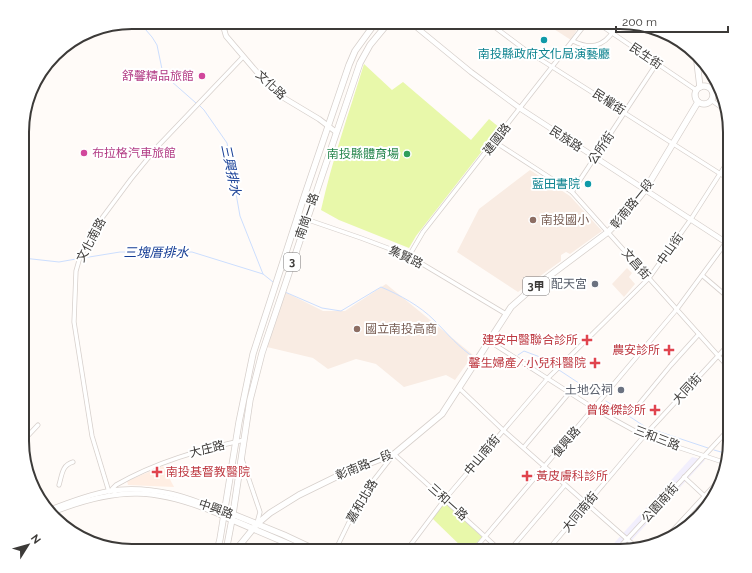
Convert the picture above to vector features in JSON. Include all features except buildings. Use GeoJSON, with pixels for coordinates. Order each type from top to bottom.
{"type":"FeatureCollection","features":[{"type":"Feature","properties":{"kind":"main road","name":"文化路"},"geometry":{"type":"LineString","coordinates":[[224,29],[226,36],[243,57],[279,95],[319,119],[336,132]]}},
{"type":"Feature","properties":{"kind":"main road","name":"南崗一路"},"geometry":{"type":"LineString","coordinates":[[224,513],[253,354],[297,216],[328,126],[356,51],[371,29]]}},
{"type":"Feature","properties":{"kind":"main road","name":"南崗一路"},"geometry":{"type":"LineString","coordinates":[[232,517],[250,400],[262,353],[306,219],[360,63],[370,45],[383,29]]}},
{"type":"Feature","properties":{"kind":"main road","name":"民族路"},"geometry":{"type":"LineString","coordinates":[[419,29],[471,72],[521,109],[723,241]]}},
{"type":"Feature","properties":{"kind":"main road"},"geometry":{"type":"LineString","coordinates":[[697,64],[698,89],[695,96],[698,102],[705,104],[711,100],[712,93],[706,87],[698,89]]}},
{"type":"Feature","properties":{"kind":"main road","name":"3甲"},"geometry":{"type":"LineString","coordinates":[[674,144],[698,102]]}},
{"type":"Feature","properties":{"kind":"main road","name":"彰南路一段"},"geometry":{"type":"LineString","coordinates":[[241,544],[256,526],[270,513],[299,495],[344,472],[394,454],[442,414],[511,307],[528,292],[608,232],[645,190],[674,144]]}},
{"type":"Feature","properties":{"kind":"main road","name":"中興路"},"geometry":{"type":"LineString","coordinates":[[110,491],[136,489],[172,494],[301,544]]}},
{"type":"Feature","properties":{"kind":"main road","name":"中興路"},"geometry":{"type":"LineString","coordinates":[[110,491],[116,493],[152,494],[170,497],[224,513]]}},
{"type":"Feature","properties":{"kind":"main road","name":"大庄路"},"geometry":{"type":"LineString","coordinates":[[54,508],[80,497],[110,491]]}},
{"type":"Feature","properties":{"kind":"main road","name":"大庄路"},"geometry":{"type":"LineString","coordinates":[[56,511],[110,491]]}},
{"type":"Feature","properties":{"kind":"main road","name":"3"},"geometry":{"type":"LineString","coordinates":[[218,544],[224,513]]}},
{"type":"Feature","properties":{"kind":"main road","name":"3"},"geometry":{"type":"LineString","coordinates":[[227,544],[232,517]]}},
{"type":"Feature","properties":{"kind":"main road","name":"中興路"},"geometry":{"type":"LineString","coordinates":[[256,526],[291,544]]}},
{"type":"Feature","properties":{"kind":"street","name":"民權街"},"geometry":{"type":"LineString","coordinates":[[497,29],[524,49],[553,66],[723,176]]}},
{"type":"Feature","properties":{"kind":"street","name":"建國路"},"geometry":{"type":"LineString","coordinates":[[409,256],[423,232],[521,109],[582,29]]}},
{"type":"Feature","properties":{"kind":"street","name":"民生街"},"geometry":{"type":"LineString","coordinates":[[606,29],[698,89]]}},
{"type":"Feature","properties":{"kind":"street"},"geometry":{"type":"LineString","coordinates":[[573,41],[583,46],[594,46],[605,41],[614,29]]}},
{"type":"Feature","properties":{"kind":"street","name":"文化南路"},"geometry":{"type":"LineString","coordinates":[[110,491],[90,427],[74,322],[76,272],[80,257],[102,218],[131,179],[158,146],[243,57]]}},
{"type":"Feature","properties":{"kind":"street","name":"公所街"},"geometry":{"type":"LineString","coordinates":[[572,192],[657,63]]}},
{"type":"Feature","properties":{"kind":"street"},"geometry":{"type":"LineString","coordinates":[[711,100],[720,106]]}},
{"type":"Feature","properties":{"kind":"street","name":"文昌街"},"geometry":{"type":"LineString","coordinates":[[494,142],[572,192],[723,361]]}},
{"type":"Feature","properties":{"kind":"street","name":"中山街"},"geometry":{"type":"LineString","coordinates":[[562,364],[649,278],[691,219],[723,169]]}},
{"type":"Feature","properties":{"kind":"street","name":"集賢路"},"geometry":{"type":"LineString","coordinates":[[297,216],[409,256],[506,314]]}},
{"type":"Feature","properties":{"kind":"street","name":"復興路"},"geometry":{"type":"LineString","coordinates":[[479,544],[595,409],[723,250]]}},
{"type":"Feature","properties":{"kind":"street"},"geometry":{"type":"LineString","coordinates":[[703,276],[723,294]]}},
{"type":"Feature","properties":{"kind":"street"},"geometry":{"type":"LineString","coordinates":[[640,404],[671,365],[699,334]]}},
{"type":"Feature","properties":{"kind":"street","name":"三和三路"},"geometry":{"type":"LineString","coordinates":[[489,341],[595,409],[644,436],[721,461]]}},
{"type":"Feature","properties":{"kind":"street","name":"大同街"},"geometry":{"type":"LineString","coordinates":[[644,436],[723,351]]}},
{"type":"Feature","properties":{"kind":"street","name":"中山南街"},"geometry":{"type":"LineString","coordinates":[[411,544],[445,499],[548,378],[562,364]]}},
{"type":"Feature","properties":{"kind":"street"},"geometry":{"type":"LineString","coordinates":[[460,388],[503,430],[632,543]]}},
{"type":"Feature","properties":{"kind":"street"},"geometry":{"type":"LineString","coordinates":[[524,447],[570,392]]}},
{"type":"Feature","properties":{"kind":"street"},"geometry":{"type":"LineString","coordinates":[[29,435],[38,425]]}},
{"type":"Feature","properties":{"kind":"street","name":"大同南街"},"geometry":{"type":"LineString","coordinates":[[553,544],[644,436]]}},
{"type":"Feature","properties":{"kind":"street","name":"公園南街"},"geometry":{"type":"LineString","coordinates":[[623,544],[723,436]]}},
{"type":"Feature","properties":{"kind":"street","name":"大庄路"},"geometry":{"type":"LineString","coordinates":[[110,491],[116,485],[152,467],[188,454],[244,440]]}},
{"type":"Feature","properties":{"kind":"street","name":"三和一路"},"geometry":{"type":"LineString","coordinates":[[394,454],[494,544]]}},
{"type":"Feature","properties":{"kind":"street","name":"嘉和北路"},"geometry":{"type":"LineString","coordinates":[[338,544],[353,514],[373,481],[394,454]]}},
{"type":"Feature","properties":{"kind":"street"},"geometry":{"type":"LineString","coordinates":[[241,458],[260,512],[256,526]]}},
{"type":"Feature","properties":{"kind":"street"},"geometry":{"type":"LineString","coordinates":[[59,485],[64,468],[67,464],[73,462]]}},
{"type":"Feature","properties":{"kind":"street"},"geometry":{"type":"LineString","coordinates":[[684,477],[704,496]]}},
{"type":"Feature","properties":{"kind":"street"},"geometry":{"type":"LineString","coordinates":[[515,544],[565,485]]}},
{"type":"Feature","properties":{"kind":"street"},"geometry":{"type":"LineString","coordinates":[[674,528],[710,489]]}},
{"type":"Feature","properties":{"kind":"shaded area"},"geometry":{"type":"Polygon","coordinates":[[[554,29],[577,29],[571,40],[554,29]]]}},
{"type":"Feature","properties":{"kind":"shaded area","name":"南投國小"},"geometry":{"type":"Polygon","coordinates":[[[530,170],[570,196],[602,231],[570,254],[566,252],[561,255],[561,261],[518,292],[457,252],[479,209],[530,170]]]}},
{"type":"Feature","properties":{"kind":"shaded area"},"geometry":{"type":"Polygon","coordinates":[[[627,268],[632,273],[629,277],[635,284],[624,297],[612,284],[627,268]]]}},
{"type":"Feature","properties":{"kind":"shaded area","name":"國立南投高商"},"geometry":{"type":"Polygon","coordinates":[[[386,284],[473,355],[455,380],[446,375],[404,387],[376,364],[356,359],[328,369],[313,358],[267,347],[285,292],[323,311],[345,311],[386,284]]]}},
{"type":"Feature","properties":{"kind":"shaded area"},"geometry":{"type":"Polygon","coordinates":[[[692,457],[705,460],[629,543],[613,544],[692,457]]]}},
{"type":"Feature","properties":{"kind":"shaded area","name":"南投基督教醫院"},"geometry":{"type":"Polygon","coordinates":[[[163,466],[174,487],[128,485],[127,481],[163,466]]]}},
{"type":"Feature","properties":{"kind":"green space","name":"南投縣體育場"},"geometry":{"type":"Polygon","coordinates":[[[364,64],[392,90],[403,82],[471,140],[489,119],[500,128],[416,236],[409,248],[339,220],[321,210],[335,155],[364,64]]]}},
{"type":"Feature","properties":{"kind":"green space"},"geometry":{"type":"Polygon","coordinates":[[[445,502],[482,537],[476,544],[459,544],[432,518],[445,502]]]}},
{"type":"Feature","properties":{"kind":"waterway","name":"三興排水"},"geometry":{"type":"LineString","coordinates":[[145,29],[157,45],[163,74],[196,103]]}},
{"type":"Feature","properties":{"kind":"waterway","name":"三興排水"},"geometry":{"type":"LineString","coordinates":[[199,105],[227,143],[240,216],[263,274]]}},
{"type":"Feature","properties":{"kind":"waterway","name":"三塊厝排水"},"geometry":{"type":"LineString","coordinates":[[83,258],[120,252],[192,252],[263,274],[273,282]]}},
{"type":"Feature","properties":{"kind":"waterway","name":"三塊厝排水"},"geometry":{"type":"LineString","coordinates":[[29,259],[59,262],[76,259]]}},
{"type":"Feature","properties":{"kind":"waterway","name":"三塊厝排水"},"geometry":{"type":"LineString","coordinates":[[285,292],[322,308],[341,311],[381,287],[402,297],[422,310],[458,345],[475,358]]}},
{"type":"Feature","properties":{"kind":"waterway","name":"三塊厝排水"},"geometry":{"type":"LineString","coordinates":[[518,355],[524,351],[540,357],[556,368]]}},
{"type":"Feature","properties":{"kind":"waterway","name":"三塊厝排水"},"geometry":{"type":"LineString","coordinates":[[496,366],[512,358]]}},
{"type":"Feature","properties":{"kind":"waterway","name":"三塊厝排水"},"geometry":{"type":"LineString","coordinates":[[480,361],[490,369]]}},
{"type":"Feature","properties":{"kind":"waterway","name":"三塊厝排水"},"geometry":{"type":"LineString","coordinates":[[559,370],[600,397]]}},
{"type":"Feature","properties":{"kind":"waterway","name":"三塊厝排水"},"geometry":{"type":"LineString","coordinates":[[606,401],[647,428]]}},
{"type":"Feature","properties":{"kind":"waterway","name":"三塊厝排水"},"geometry":{"type":"LineString","coordinates":[[654,430],[708,448]]}},
{"type":"Feature","properties":{"kind":"waterway","name":"三塊厝排水"},"geometry":{"type":"LineString","coordinates":[[714,450],[722,452]]}},
{"type":"Feature","properties":{"kind":"place","name":"南投縣政府文化局演藝廳"},"geometry":{"type":"Point","coordinates":[544,40]}},
{"type":"Feature","properties":{"kind":"place","name":"舒馨精品旅館"},"geometry":{"type":"Point","coordinates":[202,76]}},
{"type":"Feature","properties":{"kind":"place","name":"布拉格汽車旅館"},"geometry":{"type":"Point","coordinates":[84,153]}},
{"type":"Feature","properties":{"kind":"place","name":"南投縣體育場"},"geometry":{"type":"Point","coordinates":[407,154]}},
{"type":"Feature","properties":{"kind":"place","name":"藍田書院"},"geometry":{"type":"Point","coordinates":[588,184]}},
{"type":"Feature","properties":{"kind":"place","name":"南投國小"},"geometry":{"type":"Point","coordinates":[533,220]}},
{"type":"Feature","properties":{"kind":"place","name":"配天宮"},"geometry":{"type":"Point","coordinates":[595,284]}},
{"type":"Feature","properties":{"kind":"place","name":"國立南投高商"},"geometry":{"type":"Point","coordinates":[357,329]}},
{"type":"Feature","properties":{"kind":"place","name":"建安中醫聯合診所"},"geometry":{"type":"Point","coordinates":[587,340]}},
{"type":"Feature","properties":{"kind":"place","name":"農安診所"},"geometry":{"type":"Point","coordinates":[669,350]}},
{"type":"Feature","properties":{"kind":"place","name":"馨生婦產/.小兒科醫院"},"geometry":{"type":"Point","coordinates":[595,363]}},
{"type":"Feature","properties":{"kind":"place","name":"土地公祠"},"geometry":{"type":"Point","coordinates":[621,390]}},
{"type":"Feature","properties":{"kind":"place","name":"曾俊傑診所"},"geometry":{"type":"Point","coordinates":[655,410]}},
{"type":"Feature","properties":{"kind":"place","name":"南投基督教醫院"},"geometry":{"type":"Point","coordinates":[157,472]}},
{"type":"Feature","properties":{"kind":"place","name":"黃皮膚科診所"},"geometry":{"type":"Point","coordinates":[527,476]}}]}
